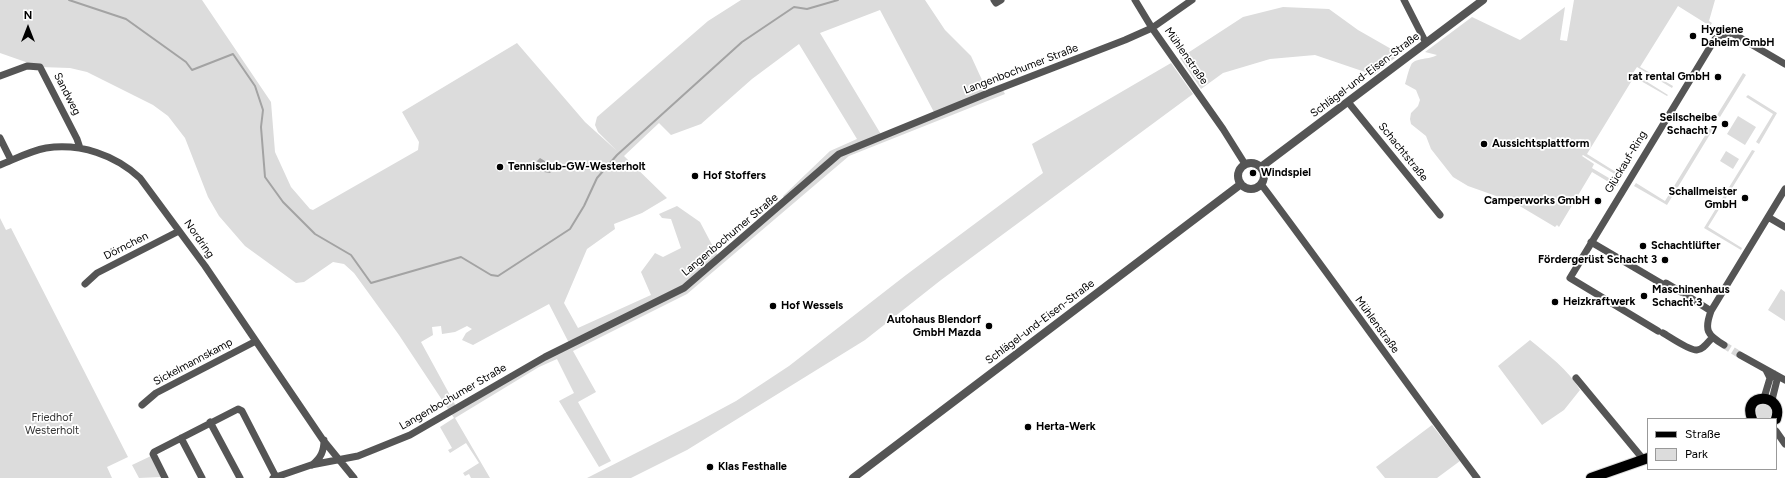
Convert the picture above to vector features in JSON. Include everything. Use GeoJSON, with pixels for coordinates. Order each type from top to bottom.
{"type":"FeatureCollection","features":[{"type":"Feature","properties":{"kind":"main road"},"geometry":{"type":"LineString","coordinates":[[1748,418],[1753,404],[1756,401],[1777,407]]}},
{"type":"Feature","properties":{"kind":"main road"},"geometry":{"type":"LineString","coordinates":[[1591,478],[1646,458]]}},
{"type":"Feature","properties":{"kind":"street"},"geometry":{"type":"LineString","coordinates":[[994,0],[996,3],[1001,0]]}},
{"type":"Feature","properties":{"kind":"street","name":"Mühlenstraße"},"geometry":{"type":"LineString","coordinates":[[1135,0],[1152,28],[1223,129],[1245,164]]}},
{"type":"Feature","properties":{"kind":"street","name":"Langenbochumer Straße"},"geometry":{"type":"LineString","coordinates":[[165,478],[153,454],[154,452],[236,409],[240,409],[274,477],[311,465],[358,456],[410,436],[545,357],[684,288],[839,154],[1152,28],[1192,0]]}},
{"type":"Feature","properties":{"kind":"street"},"geometry":{"type":"LineString","coordinates":[[1404,0],[1426,43]]}},
{"type":"Feature","properties":{"kind":"street","name":"Schlägel-und-Eisen-Straße"},"geometry":{"type":"LineString","coordinates":[[1261,167],[1483,0]]}},
{"type":"Feature","properties":{"kind":"street","name":"Glückauf-Ring"},"geometry":{"type":"LineString","coordinates":[[1712,338],[1702,348],[1697,350],[1691,349],[1570,278],[1715,39],[1721,35],[1732,33],[1785,64]]}},
{"type":"Feature","properties":{"kind":"street","name":"Sandweg"},"geometry":{"type":"LineString","coordinates":[[0,76],[27,66],[40,67],[77,139],[80,148]]}},
{"type":"Feature","properties":{"kind":"street","name":"Schachtstraße"},"geometry":{"type":"LineString","coordinates":[[1348,102],[1440,215]]}},
{"type":"Feature","properties":{"kind":"street"},"geometry":{"type":"LineString","coordinates":[[0,138],[12,160]]}},
{"type":"Feature","properties":{"kind":"street","name":"Nordring"},"geometry":{"type":"LineString","coordinates":[[0,165],[47,148],[80,148],[108,156],[130,168],[146,184],[324,440],[354,478]]}},
{"type":"Feature","properties":{"kind":"street"},"geometry":{"type":"LineString","coordinates":[[1253,163],[1261,167],[1264,176],[1261,184],[1257,188],[1251,189],[1241,184],[1238,173],[1245,164],[1253,163]]}},
{"type":"Feature","properties":{"kind":"street","name":"Schlägel-und-Eisen-Straße"},"geometry":{"type":"LineString","coordinates":[[852,478],[1241,184]]}},
{"type":"Feature","properties":{"kind":"street","name":"Mühlenstraße"},"geometry":{"type":"LineString","coordinates":[[1261,184],[1288,218],[1428,415],[1477,478]]}},
{"type":"Feature","properties":{"kind":"street"},"geometry":{"type":"LineString","coordinates":[[1724,345],[1712,338],[1708,330],[1707,322],[1711,310],[1785,189]]}},
{"type":"Feature","properties":{"kind":"street"},"geometry":{"type":"LineString","coordinates":[[1768,216],[1785,227]]}},
{"type":"Feature","properties":{"kind":"street","name":"Dörnchen"},"geometry":{"type":"LineString","coordinates":[[86,284],[97,273],[179,231]]}},
{"type":"Feature","properties":{"kind":"street"},"geometry":{"type":"LineString","coordinates":[[1591,242],[1664,285],[1666,283],[1711,310]]}},
{"type":"Feature","properties":{"kind":"street","name":"Sickelmannskamp"},"geometry":{"type":"LineString","coordinates":[[142,405],[156,392],[256,341]]}},
{"type":"Feature","properties":{"kind":"street"},"geometry":{"type":"LineString","coordinates":[[1740,354],[1785,380]]}},
{"type":"Feature","properties":{"kind":"street"},"geometry":{"type":"LineString","coordinates":[[1766,369],[1770,378],[1777,407]]}},
{"type":"Feature","properties":{"kind":"street"},"geometry":{"type":"LineString","coordinates":[[1774,374],[1777,380],[1777,407]]}},
{"type":"Feature","properties":{"kind":"street"},"geometry":{"type":"LineString","coordinates":[[1576,378],[1646,458]]}},
{"type":"Feature","properties":{"kind":"street"},"geometry":{"type":"LineString","coordinates":[[210,422],[240,478]]}},
{"type":"Feature","properties":{"kind":"street"},"geometry":{"type":"LineString","coordinates":[[1777,432],[1785,444]]}},
{"type":"Feature","properties":{"kind":"street"},"geometry":{"type":"LineString","coordinates":[[181,438],[202,478]]}},
{"type":"Feature","properties":{"kind":"street"},"geometry":{"type":"LineString","coordinates":[[311,465],[322,455],[324,440]]}},
{"type":"Feature","properties":{"kind":"green space"},"geometry":{"type":"Polygon","coordinates":[[[0,0],[202,0],[271,102],[275,152],[291,187],[310,209],[313,210],[418,150],[419,142],[402,112],[517,43],[585,122],[617,151],[598,132],[595,125],[597,117],[708,21],[741,0],[925,0],[945,30],[971,56],[988,93],[1002,88],[1005,94],[849,156],[687,294],[573,351],[596,392],[578,402],[611,461],[599,467],[559,401],[574,393],[557,359],[539,367],[455,418],[490,478],[471,478],[469,474],[465,476],[463,473],[479,463],[466,443],[450,453],[448,450],[452,448],[440,427],[454,418],[399,335],[354,273],[344,264],[333,262],[304,282],[296,283],[245,246],[219,216],[208,197],[185,138],[168,116],[153,105],[87,72],[70,68],[40,67],[0,53],[0,0]],[[880,10],[820,33],[882,136],[935,114],[880,10]],[[799,44],[752,79],[701,124],[671,135],[659,123],[624,156],[667,198],[642,213],[614,224],[615,229],[587,249],[564,303],[578,328],[651,295],[641,272],[655,253],[663,257],[681,248],[671,219],[662,218],[659,214],[677,206],[700,222],[719,258],[786,201],[783,196],[830,151],[857,139],[799,44]],[[549,304],[473,345],[462,340],[466,333],[472,329],[467,326],[455,332],[442,334],[441,326],[432,327],[433,335],[421,342],[457,408],[570,345],[549,304]]]}},
{"type":"Feature","properties":{"kind":"green space"},"geometry":{"type":"Polygon","coordinates":[[[1574,0],[1715,0],[1709,21],[1712,23],[1710,26],[1678,6],[1640,67],[1673,86],[1672,88],[1637,67],[1633,73],[1668,95],[1667,96],[1634,77],[1587,154],[1619,174],[1618,176],[1583,155],[1582,156],[1594,164],[1592,168],[1619,184],[1617,187],[1592,172],[1559,227],[1557,225],[1555,227],[1513,202],[1468,186],[1453,177],[1431,149],[1426,136],[1411,124],[1411,113],[1418,106],[1420,100],[1416,90],[1405,84],[1413,62],[1437,55],[1425,52],[1472,17],[1520,40],[1565,7],[1560,40],[1567,41],[1574,0]]]}},
{"type":"Feature","properties":{"kind":"green space"},"geometry":{"type":"Polygon","coordinates":[[[1283,7],[1329,9],[1358,30],[1400,54],[1374,75],[1315,55],[1270,59],[1223,73],[1201,89],[1180,58],[1243,17],[1283,7]]]}},
{"type":"Feature","properties":{"kind":"green space"},"geometry":{"type":"Polygon","coordinates":[[[1171,63],[1193,94],[941,280],[865,340],[687,450],[631,478],[587,478],[736,401],[789,366],[906,275],[1043,173],[1032,144],[1171,63]]]}},
{"type":"Feature","properties":{"kind":"green space"},"geometry":{"type":"Polygon","coordinates":[[[1743,73],[1746,75],[1720,117],[1717,115],[1743,73]]]}},
{"type":"Feature","properties":{"kind":"green space"},"geometry":{"type":"Polygon","coordinates":[[[1748,95],[1777,113],[1759,144],[1756,142],[1773,114],[1746,97],[1748,95]]]}},
{"type":"Feature","properties":{"kind":"green space"},"geometry":{"type":"Polygon","coordinates":[[[1738,116],[1756,127],[1745,145],[1727,134],[1738,116]]]}},
{"type":"Feature","properties":{"kind":"green space"},"geometry":{"type":"Polygon","coordinates":[[[1712,124],[1715,126],[1667,205],[1634,186],[1636,183],[1665,201],[1712,124]]]}},
{"type":"Feature","properties":{"kind":"green space"},"geometry":{"type":"Polygon","coordinates":[[[1752,150],[1755,151],[1708,227],[1742,248],[1741,250],[1704,228],[1752,150]]]}},
{"type":"Feature","properties":{"kind":"green space"},"geometry":{"type":"Polygon","coordinates":[[[1726,151],[1739,159],[1733,169],[1720,161],[1726,151]]]}},
{"type":"Feature","properties":{"kind":"green space","name":"Friedhof Westerholt"},"geometry":{"type":"Polygon","coordinates":[[[0,218],[6,230],[11,228],[128,457],[107,467],[112,478],[0,478],[0,218]]]}},
{"type":"Feature","properties":{"kind":"green space"},"geometry":{"type":"Polygon","coordinates":[[[1781,289],[1785,292],[1785,321],[1768,310],[1781,289]]]}},
{"type":"Feature","properties":{"kind":"green space"},"geometry":{"type":"Polygon","coordinates":[[[1530,340],[1570,375],[1580,390],[1564,410],[1542,425],[1498,366],[1530,340]]]}},
{"type":"Feature","properties":{"kind":"green space"},"geometry":{"type":"Polygon","coordinates":[[[1764,404],[1770,406],[1772,412],[1770,418],[1758,418],[1756,412],[1758,406],[1764,404]]]}},
{"type":"Feature","properties":{"kind":"green space"},"geometry":{"type":"Polygon","coordinates":[[[1432,425],[1460,461],[1437,478],[1385,478],[1376,467],[1432,425]]]}},
{"type":"Feature","properties":{"kind":"green space"},"geometry":{"type":"Polygon","coordinates":[[[151,456],[162,477],[139,478],[132,465],[151,456]]]}},
{"type":"Feature","properties":{"kind":"shaded area"},"geometry":{"type":"Polygon","coordinates":[[[540,158],[553,166],[553,170],[550,173],[544,172],[537,161],[540,158]]]}},
{"type":"Feature","properties":{"kind":"waterway"},"geometry":{"type":"LineString","coordinates":[[69,0],[126,19],[186,62],[192,70],[233,54],[255,86],[263,110],[261,127],[265,177],[283,202],[315,234],[351,255],[371,283],[461,257],[491,275],[498,276],[570,229],[584,206],[597,178],[617,155],[742,42],[794,7],[807,9],[838,0]]}},
{"type":"Feature","properties":{"kind":"tunnel"},"geometry":{"type":"LineString","coordinates":[[1724,345],[1740,355]]}},
{"type":"Feature","properties":{"kind":"place","name":"Hygiene Daheim GmbH"},"geometry":{"type":"Point","coordinates":[1693,36]}},
{"type":"Feature","properties":{"kind":"place","name":"rat rental GmbH"},"geometry":{"type":"Point","coordinates":[1718,77]}},
{"type":"Feature","properties":{"kind":"place","name":"Seilscheibe Schacht 7"},"geometry":{"type":"Point","coordinates":[1725,124]}},
{"type":"Feature","properties":{"kind":"place","name":"Aussichtsplattform"},"geometry":{"type":"Point","coordinates":[1484,144]}},
{"type":"Feature","properties":{"kind":"place","name":"Tennisclub-GW-Westerholt"},"geometry":{"type":"Point","coordinates":[500,167]}},
{"type":"Feature","properties":{"kind":"place","name":"Windspiel"},"geometry":{"type":"Point","coordinates":[1253,173]}},
{"type":"Feature","properties":{"kind":"place","name":"Hof Stoffers"},"geometry":{"type":"Point","coordinates":[695,176]}},
{"type":"Feature","properties":{"kind":"place","name":"Schallmeister GmbH"},"geometry":{"type":"Point","coordinates":[1745,198]}},
{"type":"Feature","properties":{"kind":"place","name":"Camperworks GmbH"},"geometry":{"type":"Point","coordinates":[1598,201]}},
{"type":"Feature","properties":{"kind":"place","name":"Schachtlüfter"},"geometry":{"type":"Point","coordinates":[1643,246]}},
{"type":"Feature","properties":{"kind":"place","name":"Fördergerüst Schacht 3"},"geometry":{"type":"Point","coordinates":[1665,260]}},
{"type":"Feature","properties":{"kind":"place","name":"Maschinenhaus Schacht 3"},"geometry":{"type":"Point","coordinates":[1644,296]}},
{"type":"Feature","properties":{"kind":"place","name":"Heizkraftwerk"},"geometry":{"type":"Point","coordinates":[1555,302]}},
{"type":"Feature","properties":{"kind":"place","name":"Hof Wessels"},"geometry":{"type":"Point","coordinates":[773,306]}},
{"type":"Feature","properties":{"kind":"place","name":"Autohaus Blendorf GmbH Mazda"},"geometry":{"type":"Point","coordinates":[989,326]}},
{"type":"Feature","properties":{"kind":"place","name":"Herta-Werk"},"geometry":{"type":"Point","coordinates":[1028,427]}},
{"type":"Feature","properties":{"kind":"place","name":"Klas Festhalle"},"geometry":{"type":"Point","coordinates":[710,467]}}]}
